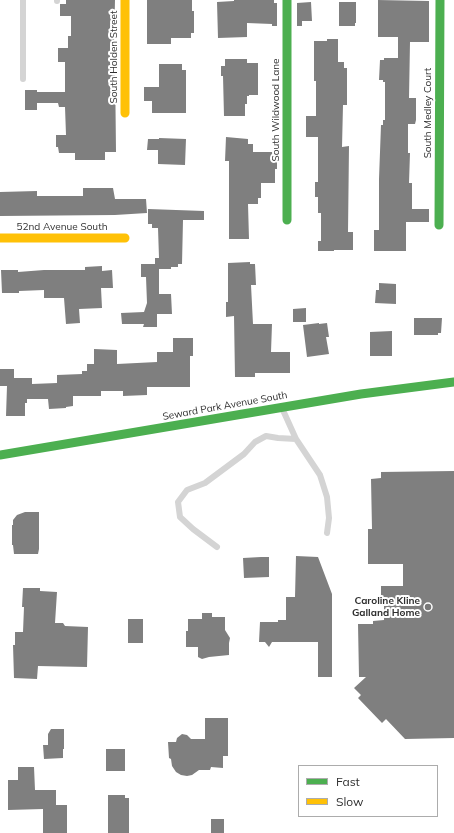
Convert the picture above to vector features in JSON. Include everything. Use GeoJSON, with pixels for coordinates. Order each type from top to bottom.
{"type":"FeatureCollection","features":[{"type":"Feature","properties":{"kind":"street","name":"South Holden Street"},"geometry":{"type":"LineString","coordinates":[[125,0],[125,113]]}},
{"type":"Feature","properties":{"kind":"street","name":"South Wildwood Lane"},"geometry":{"type":"LineString","coordinates":[[287,0],[287,220]]}},
{"type":"Feature","properties":{"kind":"street","name":"South Medley Court"},"geometry":{"type":"LineString","coordinates":[[439,225],[440,0]]}},
{"type":"Feature","properties":{"kind":"street","name":"52nd Avenue South"},"geometry":{"type":"LineString","coordinates":[[0,238],[124,238]]}},
{"type":"Feature","properties":{"kind":"street","name":"Seward Park Avenue South"},"geometry":{"type":"LineString","coordinates":[[0,455],[361,394],[454,382]]}},
{"type":"Feature","properties":{"kind":"lane"},"geometry":{"type":"LineString","coordinates":[[23,0],[23,79]]}},
{"type":"Feature","properties":{"kind":"lane"},"geometry":{"type":"LineString","coordinates":[[281,407],[296,439],[320,475],[326,497],[329,518],[327,533]]}},
{"type":"Feature","properties":{"kind":"lane"},"geometry":{"type":"LineString","coordinates":[[217,547],[180,517],[178,502],[187,490],[205,483],[244,454],[255,442],[266,436],[296,439]]}},
{"type":"Feature","properties":{"kind":"building"},"geometry":{"type":"Polygon","coordinates":[[[66,0],[115,0],[114,44],[110,44],[110,63],[115,63],[116,152],[105,152],[105,160],[75,160],[75,153],[59,153],[58,147],[56,147],[56,135],[66,135],[65,107],[59,107],[58,103],[37,103],[37,110],[25,110],[25,90],[37,90],[37,92],[65,92],[65,62],[58,62],[58,48],[68,48],[68,36],[71,36],[71,16],[60,16],[60,4],[66,4],[66,0]]]}},
{"type":"Feature","properties":{"kind":"building"},"geometry":{"type":"Polygon","coordinates":[[[147,0],[192,0],[192,11],[194,11],[194,33],[191,33],[191,38],[171,38],[171,44],[147,44],[147,0]]]}},
{"type":"Feature","properties":{"kind":"building"},"geometry":{"type":"Polygon","coordinates":[[[234,0],[274,0],[274,3],[277,3],[277,26],[272,26],[272,24],[247,23],[247,37],[218,38],[217,2],[234,0]]]}},
{"type":"Feature","properties":{"kind":"building"},"geometry":{"type":"Polygon","coordinates":[[[378,0],[429,1],[429,42],[410,42],[409,98],[416,98],[416,120],[415,124],[408,124],[408,153],[410,153],[409,183],[412,183],[412,209],[429,209],[429,222],[406,222],[406,251],[374,251],[374,230],[379,230],[381,125],[383,125],[383,120],[385,120],[385,82],[383,82],[383,80],[379,80],[380,60],[384,60],[384,58],[398,58],[398,37],[378,37],[378,0]]]}},
{"type":"Feature","properties":{"kind":"building"},"geometry":{"type":"Polygon","coordinates":[[[311,2],[312,21],[302,21],[302,26],[297,26],[297,3],[311,2]]]}},
{"type":"Feature","properties":{"kind":"building"},"geometry":{"type":"Polygon","coordinates":[[[339,2],[356,2],[355,26],[339,26],[339,2]]]}},
{"type":"Feature","properties":{"kind":"building"},"geometry":{"type":"Polygon","coordinates":[[[327,39],[338,39],[338,62],[344,62],[344,68],[347,68],[347,105],[343,105],[342,147],[349,146],[348,232],[353,232],[353,250],[318,251],[318,241],[321,241],[321,213],[318,213],[318,197],[315,197],[315,182],[318,182],[318,137],[306,137],[306,116],[316,116],[314,41],[327,41],[327,39]]]}},
{"type":"Feature","properties":{"kind":"building"},"geometry":{"type":"Polygon","coordinates":[[[225,59],[247,59],[247,63],[258,63],[258,95],[247,96],[245,116],[224,116],[223,76],[221,76],[221,66],[225,66],[225,59]]]}},
{"type":"Feature","properties":{"kind":"building"},"geometry":{"type":"Polygon","coordinates":[[[159,64],[182,64],[182,70],[186,70],[186,113],[152,113],[152,101],[144,101],[144,87],[159,87],[159,64]]]}},
{"type":"Feature","properties":{"kind":"building"},"geometry":{"type":"Polygon","coordinates":[[[226,137],[248,139],[248,144],[253,144],[253,152],[277,152],[275,183],[261,183],[261,198],[258,198],[258,204],[248,204],[249,239],[229,239],[229,161],[225,161],[226,137]]]}},
{"type":"Feature","properties":{"kind":"building"},"geometry":{"type":"Polygon","coordinates":[[[148,139],[186,139],[185,165],[158,164],[158,150],[147,150],[148,139]]]}},
{"type":"Feature","properties":{"kind":"building"},"geometry":{"type":"Polygon","coordinates":[[[83,188],[113,188],[115,199],[146,199],[147,213],[115,215],[0,216],[0,192],[37,191],[37,196],[83,196],[83,188]]]}},
{"type":"Feature","properties":{"kind":"building"},"geometry":{"type":"Polygon","coordinates":[[[148,209],[204,211],[204,220],[183,220],[182,264],[178,264],[178,267],[171,267],[171,269],[159,269],[159,294],[171,294],[172,314],[157,314],[157,327],[143,327],[144,324],[122,324],[121,313],[144,312],[147,303],[146,277],[141,277],[141,264],[155,264],[155,258],[159,258],[158,228],[152,228],[152,224],[148,224],[148,209]]]}},
{"type":"Feature","properties":{"kind":"building"},"geometry":{"type":"Polygon","coordinates":[[[250,262],[250,264],[255,264],[256,285],[251,285],[253,324],[272,324],[271,352],[290,352],[290,373],[255,373],[255,377],[235,377],[234,316],[226,317],[226,302],[228,302],[228,263],[250,262]]]}},
{"type":"Feature","properties":{"kind":"building"},"geometry":{"type":"Polygon","coordinates":[[[102,266],[102,271],[112,270],[113,288],[101,288],[102,308],[79,309],[80,323],[66,324],[64,298],[44,298],[44,290],[19,291],[19,293],[2,293],[1,270],[18,270],[18,272],[44,270],[85,270],[85,267],[102,266]]]}},
{"type":"Feature","properties":{"kind":"building"},"geometry":{"type":"Polygon","coordinates":[[[379,283],[396,284],[396,304],[375,303],[376,290],[379,290],[379,283]]]}},
{"type":"Feature","properties":{"kind":"building"},"geometry":{"type":"Polygon","coordinates":[[[306,308],[306,322],[293,322],[293,309],[306,308]]]}},
{"type":"Feature","properties":{"kind":"building"},"geometry":{"type":"Polygon","coordinates":[[[414,318],[442,318],[441,333],[438,333],[438,335],[414,335],[414,318]]]}},
{"type":"Feature","properties":{"kind":"building"},"geometry":{"type":"Polygon","coordinates":[[[327,323],[329,337],[326,337],[329,354],[307,357],[303,325],[327,323]]]}},
{"type":"Feature","properties":{"kind":"building"},"geometry":{"type":"Polygon","coordinates":[[[392,331],[392,356],[370,356],[370,332],[392,331]]]}},
{"type":"Feature","properties":{"kind":"building"},"geometry":{"type":"Polygon","coordinates":[[[173,338],[193,338],[193,356],[190,356],[190,387],[147,387],[147,395],[123,396],[123,391],[101,391],[101,396],[73,396],[73,406],[66,408],[49,409],[48,399],[27,399],[27,403],[25,403],[25,416],[6,416],[7,386],[0,386],[0,369],[14,369],[14,378],[32,378],[32,384],[57,383],[57,375],[82,374],[82,371],[87,371],[87,364],[94,364],[94,349],[117,350],[117,364],[157,362],[157,352],[173,352],[173,338]]]}},
{"type":"Feature","properties":{"kind":"building","name":"Caroline Kline Galland Home"},"geometry":{"type":"Polygon","coordinates":[[[454,471],[454,738],[405,739],[386,719],[382,723],[358,698],[361,695],[354,688],[366,677],[359,677],[358,624],[373,624],[373,621],[384,620],[384,598],[381,598],[381,586],[403,586],[403,564],[368,564],[368,529],[372,529],[371,479],[381,478],[381,472],[454,471]]]}},
{"type":"Feature","properties":{"kind":"building"},"geometry":{"type":"Polygon","coordinates":[[[25,512],[39,512],[38,554],[14,554],[12,545],[13,520],[17,515],[25,512]]]}},
{"type":"Feature","properties":{"kind":"building"},"geometry":{"type":"Polygon","coordinates":[[[296,556],[318,557],[332,594],[332,677],[318,677],[318,642],[272,642],[269,647],[265,642],[259,642],[260,622],[278,622],[278,620],[286,620],[286,597],[295,597],[296,556]]]}},
{"type":"Feature","properties":{"kind":"building"},"geometry":{"type":"Polygon","coordinates":[[[269,557],[269,577],[244,578],[243,558],[269,557]]]}},
{"type":"Feature","properties":{"kind":"building"},"geometry":{"type":"Polygon","coordinates":[[[23,588],[40,588],[40,591],[57,592],[55,623],[63,623],[65,626],[88,627],[87,667],[38,666],[37,679],[14,678],[13,645],[15,645],[15,632],[23,632],[23,588]]]}},
{"type":"Feature","properties":{"kind":"building"},"geometry":{"type":"Polygon","coordinates":[[[202,613],[212,613],[212,617],[225,617],[225,630],[230,638],[229,655],[202,659],[198,657],[198,647],[186,647],[188,619],[202,619],[202,613]]]}},
{"type":"Feature","properties":{"kind":"building"},"geometry":{"type":"Polygon","coordinates":[[[128,619],[143,619],[143,643],[128,643],[128,619]]]}},
{"type":"Feature","properties":{"kind":"building"},"geometry":{"type":"Polygon","coordinates":[[[205,718],[228,718],[228,756],[223,756],[223,768],[211,767],[210,770],[199,770],[192,775],[181,775],[176,772],[172,766],[171,759],[169,758],[168,742],[176,742],[177,738],[182,734],[187,735],[191,739],[205,739],[205,718]]]}},
{"type":"Feature","properties":{"kind":"building"},"geometry":{"type":"Polygon","coordinates":[[[51,729],[64,729],[63,758],[44,759],[43,745],[48,745],[48,734],[51,729]]]}},
{"type":"Feature","properties":{"kind":"building"},"geometry":{"type":"Polygon","coordinates":[[[106,749],[125,749],[125,771],[106,771],[106,749]]]}},
{"type":"Feature","properties":{"kind":"building"},"geometry":{"type":"Polygon","coordinates":[[[18,767],[34,767],[35,790],[56,790],[56,805],[67,805],[67,833],[43,833],[43,809],[8,810],[8,780],[18,780],[18,767]]]}},
{"type":"Feature","properties":{"kind":"building"},"geometry":{"type":"Polygon","coordinates":[[[108,795],[125,795],[125,798],[129,798],[129,833],[108,833],[108,795]]]}},
{"type":"Feature","properties":{"kind":"building"},"geometry":{"type":"Polygon","coordinates":[[[211,819],[224,819],[224,833],[211,833],[211,819]]]}},
{"type":"Feature","properties":{"kind":"traffic: fast"},"geometry":{"type":"LineString","coordinates":[[287,0],[287,220]]}},
{"type":"Feature","properties":{"kind":"traffic: fast"},"geometry":{"type":"LineString","coordinates":[[439,225],[440,0]]}},
{"type":"Feature","properties":{"kind":"traffic: fast"},"geometry":{"type":"LineString","coordinates":[[0,455],[361,394],[454,382]]}},
{"type":"Feature","properties":{"kind":"traffic: slow"},"geometry":{"type":"LineString","coordinates":[[125,0],[125,113]]}},
{"type":"Feature","properties":{"kind":"traffic: slow"},"geometry":{"type":"LineString","coordinates":[[0,238],[125,238]]}},
{"type":"Feature","properties":{"kind":"place","name":"Caroline Kline Galland Home"},"geometry":{"type":"Point","coordinates":[428,607]}}]}
